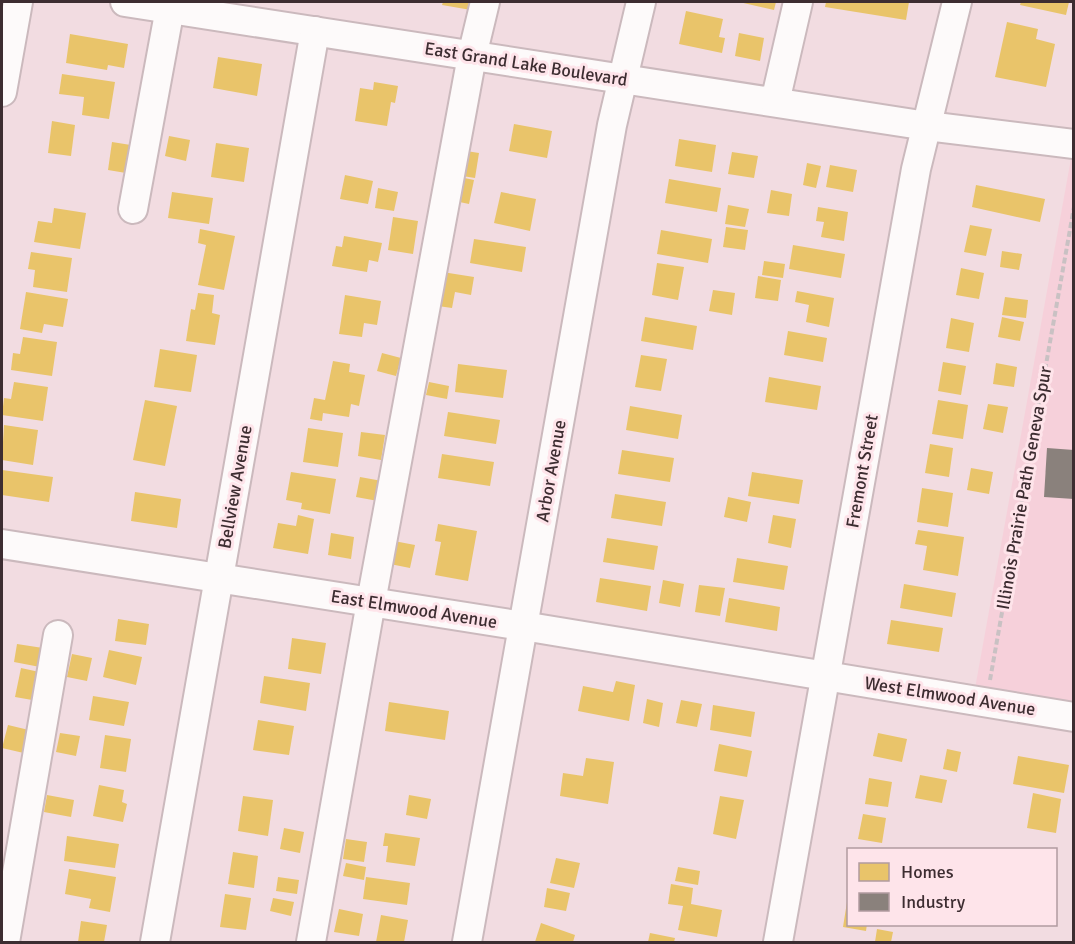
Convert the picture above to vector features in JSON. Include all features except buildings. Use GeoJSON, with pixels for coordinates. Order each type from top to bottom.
{"type":"FeatureCollection","features":[{"type":"Feature","properties":{"kind":"street"},"geometry":{"type":"LineString","coordinates":[[2,92],[18,2]]}},
{"type":"Feature","properties":{"kind":"street","name":"East Grand Lake Boulevard"},"geometry":{"type":"LineString","coordinates":[[125,2],[927,126],[1074,144]]}},
{"type":"Feature","properties":{"kind":"street"},"geometry":{"type":"LineString","coordinates":[[311,942],[472,56],[485,2]]}},
{"type":"Feature","properties":{"kind":"street","name":"Arbor Avenue"},"geometry":{"type":"LineString","coordinates":[[467,942],[612,125],[641,2]]}},
{"type":"Feature","properties":{"kind":"street"},"geometry":{"type":"LineString","coordinates":[[776,102],[798,2]]}},
{"type":"Feature","properties":{"kind":"street","name":"Fremont Street"},"geometry":{"type":"LineString","coordinates":[[778,942],[916,169],[957,2]]}},
{"type":"Feature","properties":{"kind":"street"},"geometry":{"type":"LineString","coordinates":[[133,209],[170,8]]}},
{"type":"Feature","properties":{"kind":"street","name":"Bellview Avenue"},"geometry":{"type":"LineString","coordinates":[[155,942],[315,31]]}},
{"type":"Feature","properties":{"kind":"street","name":"East Elmwood Avenue"},"geometry":{"type":"LineString","coordinates":[[2,544],[826,676]]}},
{"type":"Feature","properties":{"kind":"street"},"geometry":{"type":"LineString","coordinates":[[5,942],[58,636]]}},
{"type":"Feature","properties":{"kind":"street","name":"West Elmwood Avenue"},"geometry":{"type":"LineString","coordinates":[[826,676],[1074,717]]}},
{"type":"Feature","properties":{"kind":"path","name":"Illinois Prairie Path Geneva Spur"},"geometry":{"type":"LineString","coordinates":[[989,685],[1074,207]]}},
{"type":"Feature","properties":{"kind":"shaded area"},"geometry":{"type":"Polygon","coordinates":[[[1073,153],[1073,713],[974,694],[1073,153]]]}}]}
